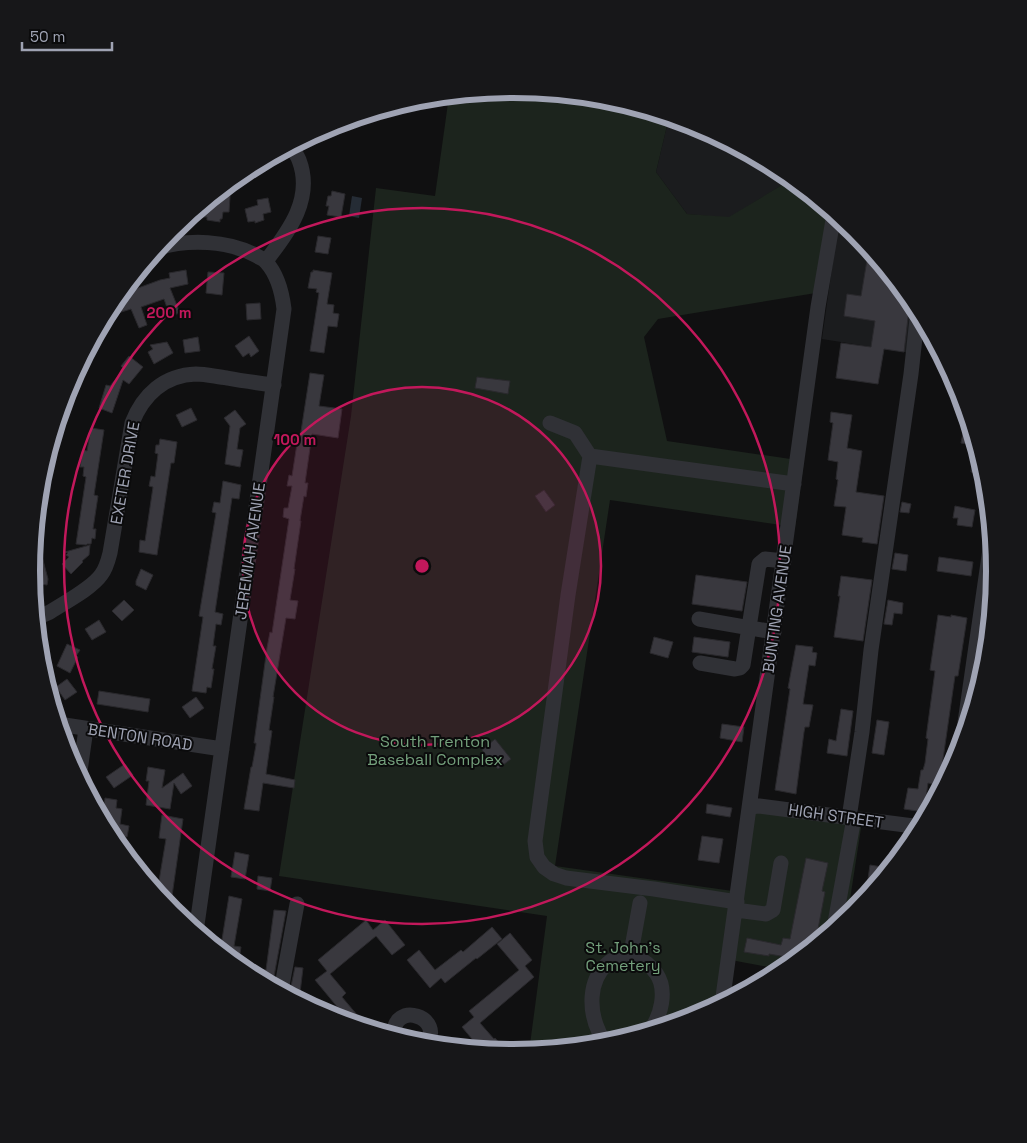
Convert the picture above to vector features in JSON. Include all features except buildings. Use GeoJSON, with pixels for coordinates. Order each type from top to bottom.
{"type":"FeatureCollection","features":[{"type":"Feature","properties":{"kind":"street"},"geometry":{"type":"LineString","coordinates":[[172,245],[190,242],[224,245],[250,252],[266,261],[287,233],[302,198],[302,171],[294,152]]}},
{"type":"Feature","properties":{"kind":"street","name":"BUNTING AVENUE"},"geometry":{"type":"LineString","coordinates":[[723,996],[818,307],[833,222]]}},
{"type":"Feature","properties":{"kind":"street","name":"JEREMIAH AVENUE"},"geometry":{"type":"LineString","coordinates":[[197,923],[284,309],[278,281],[266,261]]}},
{"type":"Feature","properties":{"kind":"street"},"geometry":{"type":"LineString","coordinates":[[836,918],[852,818],[872,640],[911,374],[917,323]]}},
{"type":"Feature","properties":{"kind":"street","name":"EXETER DRIVE"},"geometry":{"type":"LineString","coordinates":[[42,615],[93,584],[102,575],[110,553],[132,423],[137,410],[145,398],[167,381],[181,376],[196,374],[274,386]]}},
{"type":"Feature","properties":{"kind":"street"},"geometry":{"type":"LineString","coordinates":[[550,422],[575,433],[590,456],[568,595],[546,757],[535,841],[537,857],[544,867],[554,874],[566,878],[654,889],[766,914],[772,910],[782,863]]}},
{"type":"Feature","properties":{"kind":"street"},"geometry":{"type":"LineString","coordinates":[[590,456],[794,484]]}},
{"type":"Feature","properties":{"kind":"street"},"geometry":{"type":"LineString","coordinates":[[700,662],[735,669],[743,665],[759,564],[765,558],[784,561]]}},
{"type":"Feature","properties":{"kind":"street"},"geometry":{"type":"LineString","coordinates":[[967,706],[987,570]]}},
{"type":"Feature","properties":{"kind":"street"},"geometry":{"type":"LineString","coordinates":[[699,619],[774,632]]}},
{"type":"Feature","properties":{"kind":"street"},"geometry":{"type":"LineString","coordinates":[[745,654],[770,658]]}},
{"type":"Feature","properties":{"kind":"street","name":"BENTON ROAD"},"geometry":{"type":"LineString","coordinates":[[65,725],[222,749]]}},
{"type":"Feature","properties":{"kind":"street"},"geometry":{"type":"LineString","coordinates":[[82,765],[86,728]]}},
{"type":"Feature","properties":{"kind":"street","name":"HIGH STREET"},"geometry":{"type":"LineString","coordinates":[[750,807],[759,806],[913,826]]}},
{"type":"Feature","properties":{"kind":"street"},"geometry":{"type":"LineString","coordinates":[[631,953],[640,903]]}},
{"type":"Feature","properties":{"kind":"street"},"geometry":{"type":"LineString","coordinates":[[282,985],[297,904]]}},
{"type":"Feature","properties":{"kind":"street"},"geometry":{"type":"LineString","coordinates":[[601,1037],[595,1023],[591,1001],[596,978],[607,963],[631,953],[643,960],[656,973],[662,987],[661,1006],[655,1023]]}},
{"type":"Feature","properties":{"kind":"street"},"geometry":{"type":"LineString","coordinates":[[394,1030],[401,1018],[413,1014],[425,1019],[429,1026],[430,1037]]}},
{"type":"Feature","properties":{"kind":"shaded area"},"geometry":{"type":"Polygon","coordinates":[[[667,124],[723,147],[750,161],[785,184],[729,218],[687,214],[656,172],[667,124]]]}},
{"type":"Feature","properties":{"kind":"shaded area"},"geometry":{"type":"Polygon","coordinates":[[[352,196],[362,198],[359,218],[349,216],[352,196]]]}},
{"type":"Feature","properties":{"kind":"shaded area"},"geometry":{"type":"Polygon","coordinates":[[[838,227],[869,259],[889,283],[916,322],[917,354],[822,339],[838,227]]]}},
{"type":"Feature","properties":{"kind":"green space","name":"South Trenton Baseball Complex"},"geometry":{"type":"Polygon","coordinates":[[[483,99],[544,99],[606,107],[667,124],[656,172],[687,214],[729,217],[785,183],[838,227],[828,291],[658,319],[644,337],[667,441],[804,461],[795,527],[610,500],[555,866],[740,892],[754,799],[863,815],[849,905],[802,947],[773,968],[731,960],[726,994],[666,1020],[606,1036],[575,1041],[530,1044],[547,916],[279,876],[351,416],[376,188],[435,196],[448,103],[483,99]]]}},
{"type":"Feature","properties":{"kind":"park label","name":"St. John's Cemetery"},"geometry":{"type":"Point","coordinates":[623,956]}}]}
